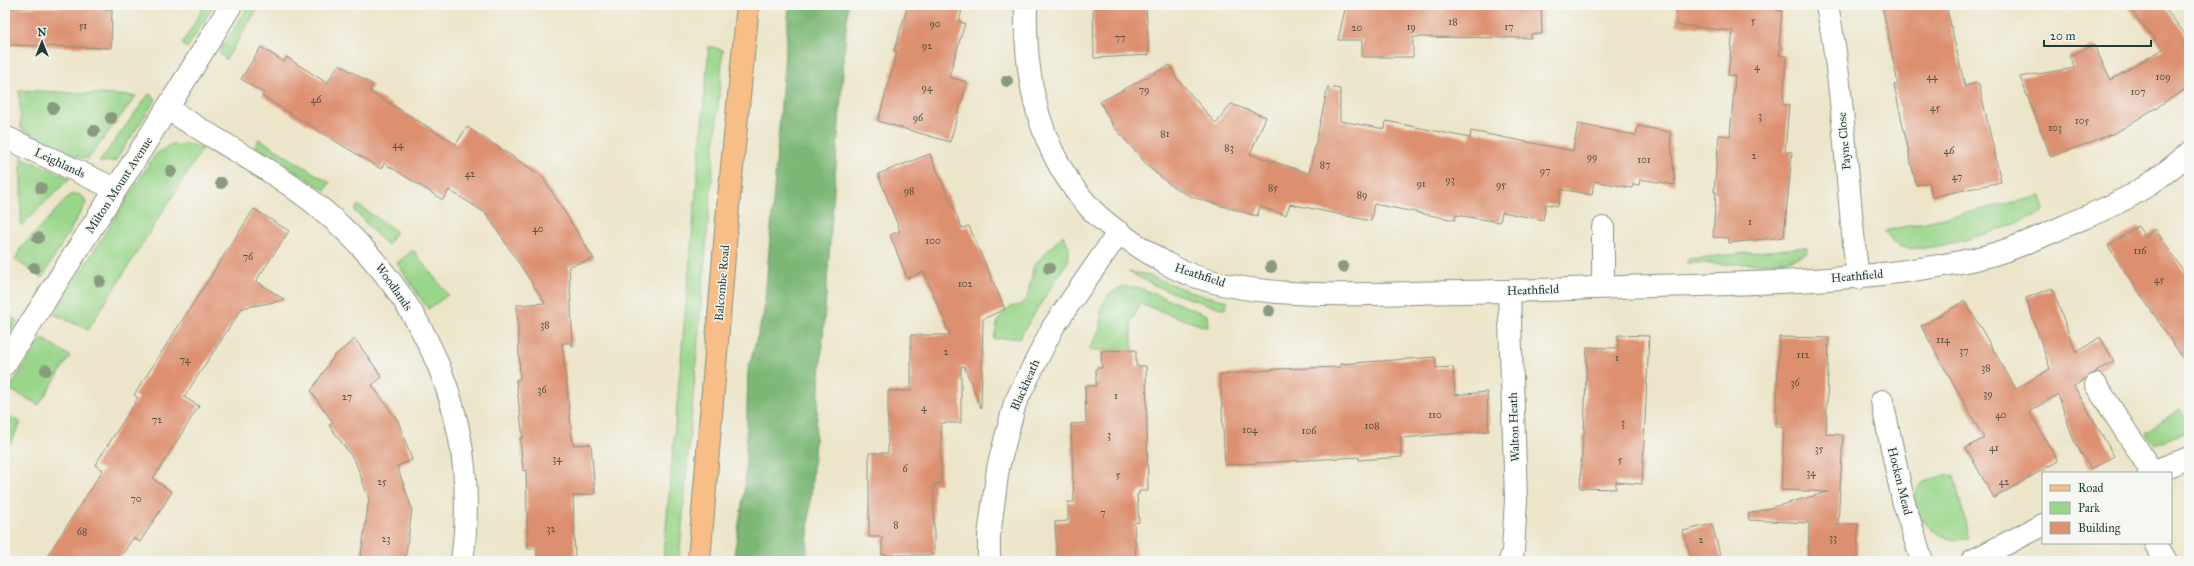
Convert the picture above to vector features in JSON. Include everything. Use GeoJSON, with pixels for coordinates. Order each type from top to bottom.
{"type":"FeatureCollection","features":[{"type":"Feature","properties":{"kind":"main road","name":"Balcombe Road"},"geometry":{"type":"LineString","coordinates":[[699,561],[728,215],[748,5]]}},
{"type":"Feature","properties":{"kind":"street","name":"Milton Mount Avenue"},"geometry":{"type":"LineString","coordinates":[[5,364],[115,189],[168,109],[231,5]]}},
{"type":"Feature","properties":{"kind":"street","name":"Heathfield"},"geometry":{"type":"LineString","coordinates":[[1026,5],[1026,55],[1031,90],[1040,122],[1055,157],[1072,185],[1093,211],[1119,232],[1171,266],[1217,283],[1271,291],[1328,295],[1509,292],[1858,278],[1978,258],[2024,244],[2140,191],[2187,160]]}},
{"type":"Feature","properties":{"kind":"street","name":"Payne Close"},"geometry":{"type":"LineString","coordinates":[[1827,5],[1833,32],[1844,134],[1852,235],[1858,278]]}},
{"type":"Feature","properties":{"kind":"street","name":"Woodlands"},"geometry":{"type":"LineString","coordinates":[[168,109],[284,182],[325,212],[370,254],[405,301],[434,354],[450,395],[463,447],[466,494],[462,561]]}},
{"type":"Feature","properties":{"kind":"street","name":"Leighlands"},"geometry":{"type":"LineString","coordinates":[[5,137],[115,189]]}},
{"type":"Feature","properties":{"kind":"street"},"geometry":{"type":"LineString","coordinates":[[1603,228],[1603,288]]}},
{"type":"Feature","properties":{"kind":"street","name":"Blackheath"},"geometry":{"type":"LineString","coordinates":[[989,561],[989,536],[998,468],[1015,403],[1053,327],[1119,232]]}},
{"type":"Feature","properties":{"kind":"street","name":"Walton Heath"},"geometry":{"type":"LineString","coordinates":[[1509,292],[1516,499],[1514,550],[1510,561]]}},
{"type":"Feature","properties":{"kind":"street"},"geometry":{"type":"LineString","coordinates":[[2096,385],[2150,472],[2189,458]]}},
{"type":"Feature","properties":{"kind":"street","name":"Hocken Mead"},"geometry":{"type":"LineString","coordinates":[[1882,401],[1902,493],[1922,561]]}},
{"type":"Feature","properties":{"kind":"street"},"geometry":{"type":"LineString","coordinates":[[1972,561],[2042,526]]}},
{"type":"Feature","properties":{"kind":"street"},"geometry":{"type":"LineString","coordinates":[[2157,544],[2166,561]]}},
{"type":"Feature","properties":{"kind":"green space"},"geometry":{"type":"Polygon","coordinates":[[[205,5],[214,5],[187,48],[182,44],[205,5]]]}},
{"type":"Feature","properties":{"kind":"green space"},"geometry":{"type":"Polygon","coordinates":[[[249,5],[260,5],[226,60],[219,53],[249,5]]]}},
{"type":"Feature","properties":{"kind":"green space"},"geometry":{"type":"Polygon","coordinates":[[[789,5],[848,5],[806,561],[733,561],[745,486],[748,370],[764,312],[789,5]]]}},
{"type":"Feature","properties":{"kind":"green space"},"geometry":{"type":"Polygon","coordinates":[[[709,46],[723,50],[679,561],[663,561],[709,46]]]}},
{"type":"Feature","properties":{"kind":"green space"},"geometry":{"type":"Polygon","coordinates":[[[19,90],[136,96],[88,159],[71,155],[21,129],[19,90]]]}},
{"type":"Feature","properties":{"kind":"green space"},"geometry":{"type":"Polygon","coordinates":[[[149,94],[156,99],[115,161],[99,162],[149,94]]]}},
{"type":"Feature","properties":{"kind":"green space"},"geometry":{"type":"Polygon","coordinates":[[[259,139],[330,183],[325,190],[255,146],[259,139]]]}},
{"type":"Feature","properties":{"kind":"green space"},"geometry":{"type":"Polygon","coordinates":[[[187,144],[203,148],[88,330],[54,314],[155,155],[169,145],[187,144]]]}},
{"type":"Feature","properties":{"kind":"green space"},"geometry":{"type":"Polygon","coordinates":[[[21,157],[70,178],[21,226],[21,157]]]}},
{"type":"Feature","properties":{"kind":"green space"},"geometry":{"type":"Polygon","coordinates":[[[78,194],[84,198],[86,203],[42,278],[15,260],[20,249],[70,195],[78,194]]]}},
{"type":"Feature","properties":{"kind":"green space"},"geometry":{"type":"Polygon","coordinates":[[[2041,196],[2044,206],[2043,212],[1995,231],[1955,242],[1936,246],[1906,248],[1899,246],[1894,242],[1885,231],[2041,196]]]}},
{"type":"Feature","properties":{"kind":"green space"},"geometry":{"type":"Polygon","coordinates":[[[358,205],[396,231],[387,246],[355,211],[358,205]]]}},
{"type":"Feature","properties":{"kind":"green space"},"geometry":{"type":"Polygon","coordinates":[[[1063,235],[1069,247],[1069,259],[1019,338],[994,339],[997,324],[1002,315],[1010,307],[1020,305],[1027,299],[1034,265],[1063,235]]]}},
{"type":"Feature","properties":{"kind":"green space"},"geometry":{"type":"Polygon","coordinates":[[[1806,247],[1808,252],[1783,261],[1750,264],[1686,263],[1689,259],[1806,247]]]}},
{"type":"Feature","properties":{"kind":"green space"},"geometry":{"type":"Polygon","coordinates":[[[413,250],[448,295],[428,309],[397,263],[413,250]]]}},
{"type":"Feature","properties":{"kind":"green space"},"geometry":{"type":"Polygon","coordinates":[[[1129,272],[1144,274],[1200,295],[1228,301],[1225,309],[1213,306],[1163,289],[1129,272]]]}},
{"type":"Feature","properties":{"kind":"green space"},"geometry":{"type":"Polygon","coordinates":[[[1122,287],[1137,287],[1207,315],[1208,328],[1140,304],[1131,322],[1133,350],[1089,350],[1101,327],[1101,308],[1109,294],[1122,287]]]}},
{"type":"Feature","properties":{"kind":"green space"},"geometry":{"type":"Polygon","coordinates":[[[5,314],[17,321],[5,340],[5,314]]]}},
{"type":"Feature","properties":{"kind":"green space"},"geometry":{"type":"Polygon","coordinates":[[[42,338],[70,356],[39,405],[9,389],[42,338]]]}},
{"type":"Feature","properties":{"kind":"green space"},"geometry":{"type":"Polygon","coordinates":[[[2180,409],[2189,423],[2189,431],[2154,444],[2145,432],[2180,409]]]}},
{"type":"Feature","properties":{"kind":"green space"},"geometry":{"type":"Polygon","coordinates":[[[5,414],[21,423],[5,453],[5,414]]]}},
{"type":"Feature","properties":{"kind":"green space"},"geometry":{"type":"Polygon","coordinates":[[[1954,475],[1969,539],[1952,540],[1935,531],[1921,518],[1913,502],[1914,494],[1923,483],[1936,478],[1954,475]]]}},
{"type":"Feature","properties":{"kind":"building"},"geometry":{"type":"Polygon","coordinates":[[[908,5],[963,5],[959,22],[965,23],[949,77],[967,82],[950,142],[878,121],[897,52],[894,51],[908,5]]]}},
{"type":"Feature","properties":{"kind":"building"},"geometry":{"type":"Polygon","coordinates":[[[1093,5],[1146,5],[1149,55],[1094,58],[1093,5]]]}},
{"type":"Feature","properties":{"kind":"building"},"geometry":{"type":"Polygon","coordinates":[[[1346,5],[1541,5],[1542,34],[1531,34],[1531,38],[1413,37],[1413,57],[1362,57],[1362,40],[1338,40],[1346,5]]]}},
{"type":"Feature","properties":{"kind":"building"},"geometry":{"type":"Polygon","coordinates":[[[1677,5],[1776,5],[1776,10],[1782,11],[1779,45],[1781,45],[1779,55],[1786,56],[1783,105],[1789,105],[1785,152],[1792,152],[1784,237],[1729,243],[1729,238],[1713,237],[1716,192],[1714,192],[1719,135],[1730,136],[1735,76],[1728,75],[1733,31],[1676,25],[1677,5]]]}},
{"type":"Feature","properties":{"kind":"building"},"geometry":{"type":"Polygon","coordinates":[[[1882,5],[1946,5],[1965,86],[1979,84],[2001,182],[1932,197],[1929,182],[1916,185],[1894,85],[1898,84],[1882,5]]]}},
{"type":"Feature","properties":{"kind":"building"},"geometry":{"type":"Polygon","coordinates":[[[2126,5],[2162,5],[2186,35],[2189,33],[2189,87],[2117,132],[2051,157],[2020,77],[2075,68],[2069,56],[2094,45],[2111,80],[2163,49],[2126,5]]]}},
{"type":"Feature","properties":{"kind":"building"},"geometry":{"type":"Polygon","coordinates":[[[54,7],[112,9],[111,48],[5,45],[5,8],[54,7]]]}},
{"type":"Feature","properties":{"kind":"building"},"geometry":{"type":"Polygon","coordinates":[[[261,47],[284,62],[286,57],[327,83],[339,64],[373,85],[369,91],[456,144],[467,127],[542,176],[594,259],[569,266],[573,347],[571,343],[562,343],[573,445],[591,444],[595,494],[573,496],[575,561],[537,561],[537,549],[528,549],[526,470],[523,471],[520,438],[523,438],[516,380],[520,379],[517,305],[545,303],[486,213],[449,190],[443,200],[384,163],[381,169],[262,96],[264,93],[241,79],[261,47]]]}},
{"type":"Feature","properties":{"kind":"building"},"geometry":{"type":"Polygon","coordinates":[[[1170,65],[1176,77],[1216,124],[1231,104],[1266,117],[1250,154],[1309,173],[1328,87],[1340,89],[1340,121],[1385,129],[1386,121],[1470,138],[1471,131],[1573,151],[1578,124],[1636,135],[1638,126],[1670,132],[1675,185],[1640,179],[1639,185],[1633,184],[1632,188],[1594,181],[1592,195],[1561,189],[1558,206],[1546,204],[1543,220],[1502,212],[1500,222],[1456,215],[1455,220],[1374,204],[1371,221],[1290,204],[1286,215],[1260,207],[1257,216],[1192,197],[1172,186],[1151,169],[1114,127],[1100,102],[1170,65]]]}},
{"type":"Feature","properties":{"kind":"building"},"geometry":{"type":"Polygon","coordinates":[[[930,154],[962,228],[969,226],[1005,309],[983,319],[981,408],[964,366],[961,366],[961,423],[941,423],[941,484],[934,484],[934,555],[882,555],[882,537],[869,537],[869,453],[888,453],[888,391],[911,391],[911,335],[950,335],[924,272],[907,278],[890,235],[900,231],[878,174],[930,154]]]}},
{"type":"Feature","properties":{"kind":"building"},"geometry":{"type":"Polygon","coordinates":[[[254,209],[289,231],[256,281],[285,300],[242,308],[184,397],[199,406],[153,479],[172,492],[140,542],[133,538],[118,561],[44,561],[103,470],[95,465],[138,398],[134,395],[254,209]]]}},
{"type":"Feature","properties":{"kind":"building"},"geometry":{"type":"Polygon","coordinates":[[[2138,226],[2145,237],[2155,229],[2189,279],[2189,367],[2108,246],[2138,226]]]}},
{"type":"Feature","properties":{"kind":"building"},"geometry":{"type":"Polygon","coordinates":[[[2052,288],[2076,353],[2100,337],[2114,361],[2074,386],[2114,456],[2091,469],[2074,441],[2058,394],[2029,412],[2058,461],[1994,498],[1966,448],[1984,438],[1921,326],[1965,301],[2016,389],[2050,369],[2026,298],[2052,288]]]}},
{"type":"Feature","properties":{"kind":"building"},"geometry":{"type":"Polygon","coordinates":[[[1618,335],[1649,336],[1642,484],[1616,482],[1616,489],[1580,488],[1584,435],[1587,347],[1618,348],[1618,335]]]}},
{"type":"Feature","properties":{"kind":"building"},"geometry":{"type":"Polygon","coordinates":[[[1779,337],[1829,338],[1826,434],[1843,435],[1838,524],[1858,524],[1857,561],[1808,561],[1809,523],[1749,520],[1748,514],[1828,492],[1781,490],[1784,427],[1776,427],[1779,337]]]}},
{"type":"Feature","properties":{"kind":"building"},"geometry":{"type":"Polygon","coordinates":[[[355,339],[382,377],[372,385],[398,421],[412,460],[397,466],[412,509],[405,561],[360,561],[369,499],[355,461],[329,425],[333,423],[311,391],[334,356],[355,339]]]}},
{"type":"Feature","properties":{"kind":"building"},"geometry":{"type":"Polygon","coordinates":[[[1136,350],[1136,366],[1146,366],[1148,491],[1139,491],[1139,494],[1137,495],[1139,522],[1134,523],[1136,561],[1057,561],[1055,522],[1068,521],[1068,502],[1074,502],[1071,424],[1086,423],[1085,386],[1096,386],[1096,368],[1102,368],[1101,351],[1136,350]]]}},
{"type":"Feature","properties":{"kind":"building"},"geometry":{"type":"Polygon","coordinates":[[[1435,357],[1436,368],[1453,367],[1455,395],[1487,392],[1489,431],[1400,438],[1402,457],[1359,460],[1359,457],[1225,465],[1220,375],[1278,369],[1341,367],[1340,364],[1435,357]]]}},
{"type":"Feature","properties":{"kind":"building"},"geometry":{"type":"Polygon","coordinates":[[[1712,524],[1722,561],[1692,561],[1683,531],[1712,524]]]}}]}
